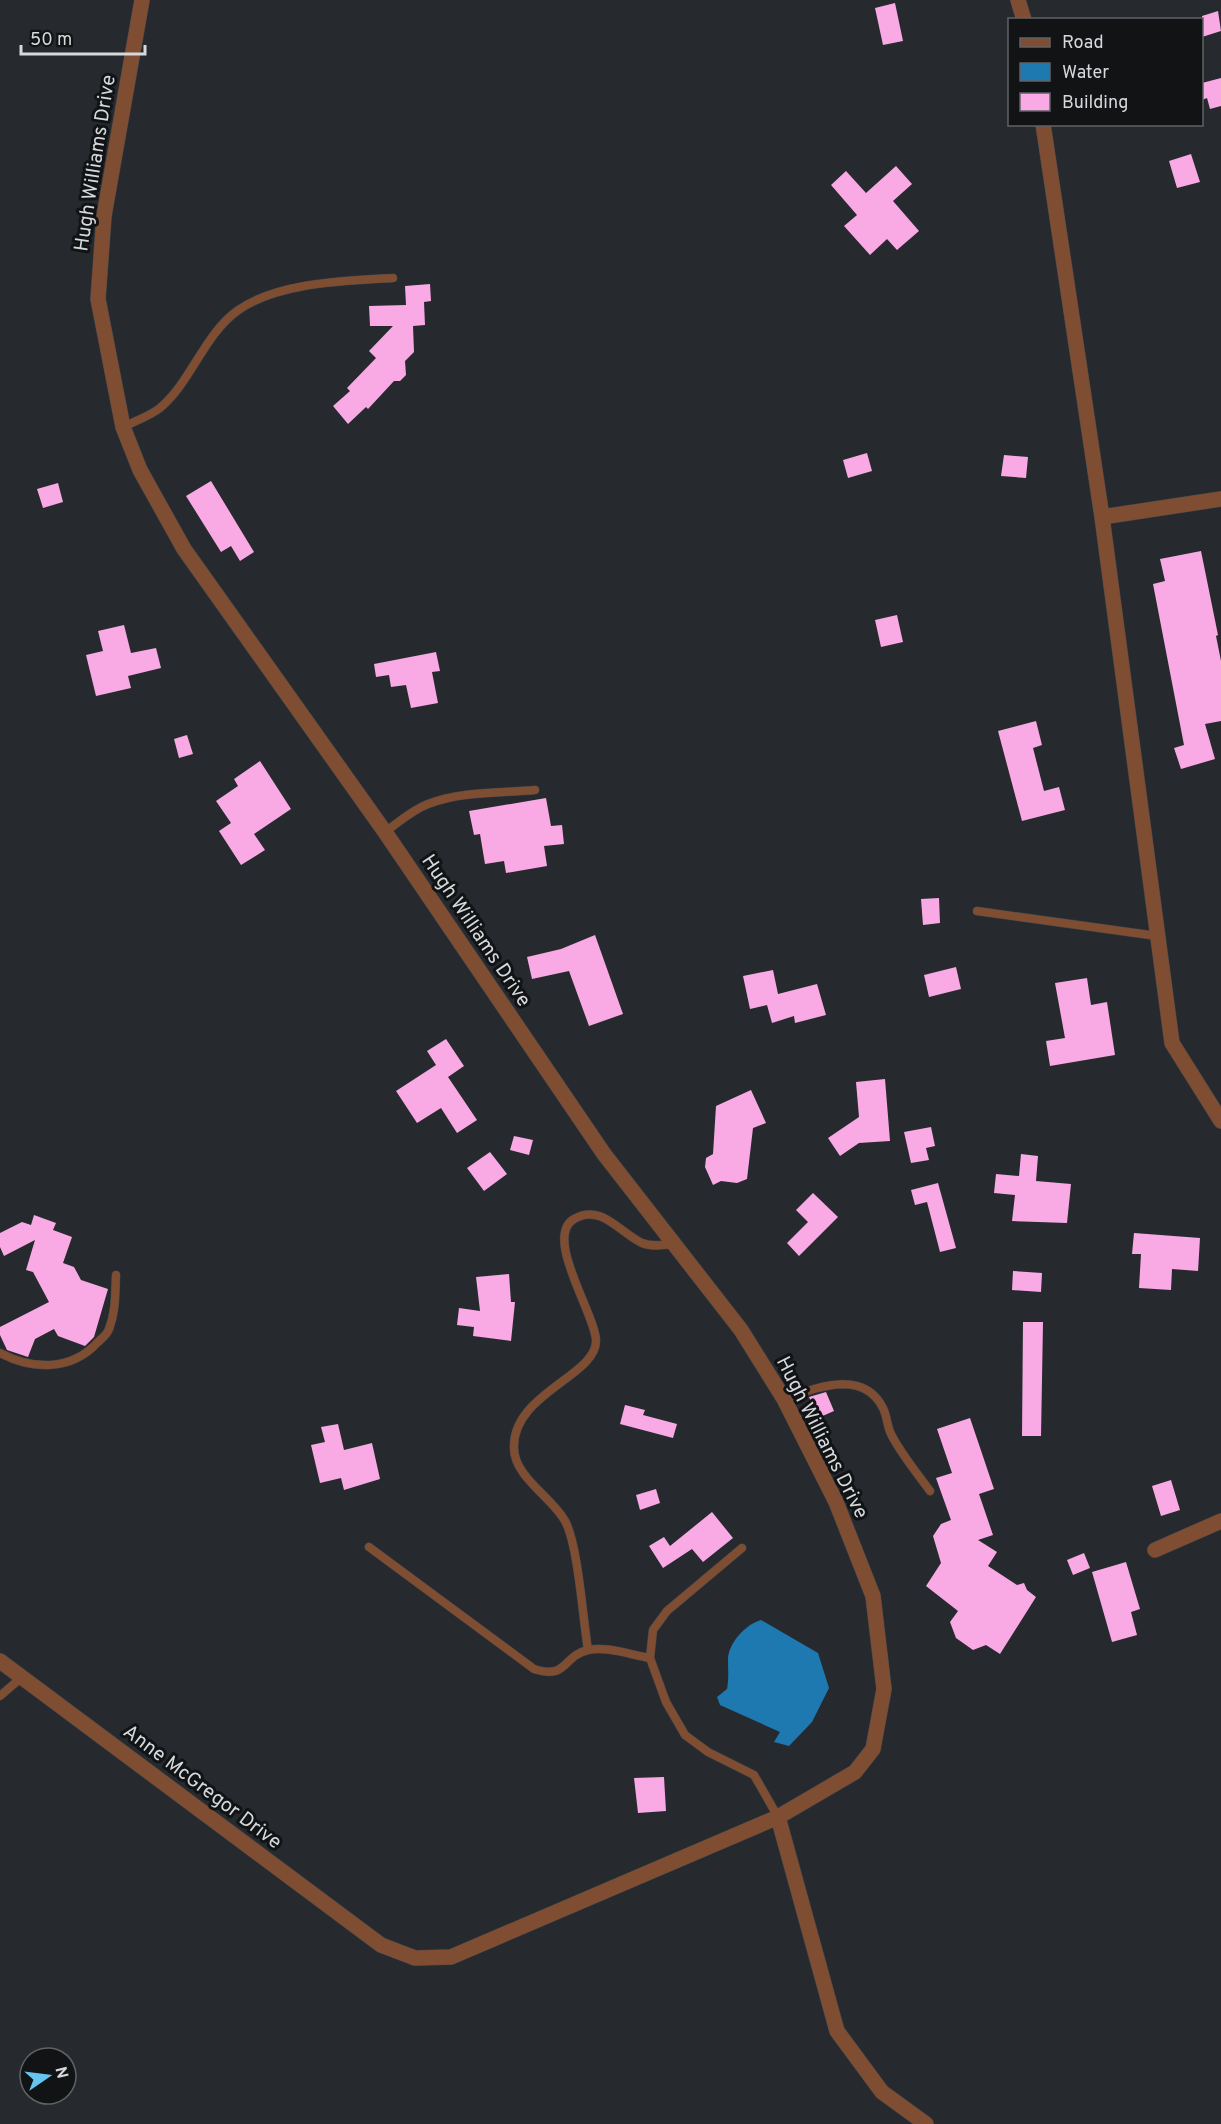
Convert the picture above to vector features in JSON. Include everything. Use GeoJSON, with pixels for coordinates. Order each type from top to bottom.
{"type":"FeatureCollection","features":[{"type":"Feature","properties":{"kind":"street","name":"Hugh Williams Drive"},"geometry":{"type":"LineString","coordinates":[[142,0],[104,216],[98,299],[123,427],[140,470],[184,549],[385,832],[604,1154],[741,1330],[784,1398],[837,1502],[873,1596],[884,1689],[873,1749],[855,1772],[778,1817],[451,1957],[415,1958],[381,1945]]}},
{"type":"Feature","properties":{"kind":"street"},"geometry":{"type":"LineString","coordinates":[[1018,0],[1023,18]]}},
{"type":"Feature","properties":{"kind":"street"},"geometry":{"type":"LineString","coordinates":[[1042,126],[1102,517],[1172,1043],[1221,1121]]}},
{"type":"Feature","properties":{"kind":"street"},"geometry":{"type":"LineString","coordinates":[[1102,517],[1221,499]]}},
{"type":"Feature","properties":{"kind":"street"},"geometry":{"type":"LineString","coordinates":[[1155,1550],[1221,1521]]}},
{"type":"Feature","properties":{"kind":"street","name":"Anne McGregor Drive"},"geometry":{"type":"LineString","coordinates":[[0,1661],[381,1945]]}},
{"type":"Feature","properties":{"kind":"street"},"geometry":{"type":"LineString","coordinates":[[778,1817],[837,2031],[882,2092],[926,2124]]}},
{"type":"Feature","properties":{"kind":"lane"},"geometry":{"type":"LineString","coordinates":[[123,427],[160,408],[223,326],[236,312],[259,299],[323,283],[393,278]]}},
{"type":"Feature","properties":{"kind":"lane"},"geometry":{"type":"LineString","coordinates":[[385,832],[408,814],[429,803],[469,795],[535,790]]}},
{"type":"Feature","properties":{"kind":"lane"},"geometry":{"type":"LineString","coordinates":[[977,910],[1157,936]]}},
{"type":"Feature","properties":{"kind":"lane"},"geometry":{"type":"LineString","coordinates":[[588,1650],[572,1540],[565,1521],[515,1461],[514,1446],[519,1421],[537,1401],[591,1357],[596,1345],[595,1330],[565,1257],[566,1229],[573,1219],[590,1214],[610,1220],[643,1243],[655,1246],[674,1244]]}},
{"type":"Feature","properties":{"kind":"lane"},"geometry":{"type":"LineString","coordinates":[[0,1353],[17,1362],[40,1366],[60,1365],[89,1352],[108,1332],[116,1306],[116,1275]]}},
{"type":"Feature","properties":{"kind":"lane"},"geometry":{"type":"LineString","coordinates":[[784,1398],[826,1384],[844,1383],[860,1387],[876,1398],[884,1409],[891,1436],[930,1491]]}},
{"type":"Feature","properties":{"kind":"lane"},"geometry":{"type":"LineString","coordinates":[[369,1547],[534,1669],[549,1674],[561,1671],[578,1654],[588,1650],[601,1649],[650,1658]]}},
{"type":"Feature","properties":{"kind":"lane"},"geometry":{"type":"LineString","coordinates":[[742,1548],[667,1611],[653,1630],[650,1658],[666,1702],[685,1735],[708,1752],[754,1775],[778,1817]]}},
{"type":"Feature","properties":{"kind":"lane"},"geometry":{"type":"LineString","coordinates":[[0,1696],[22,1677]]}},
{"type":"Feature","properties":{"kind":"water"},"geometry":{"type":"Polygon","coordinates":[[[761,1620],[818,1653],[829,1688],[812,1722],[789,1746],[774,1742],[780,1732],[720,1705],[717,1697],[727,1689],[728,1660],[734,1641],[744,1630],[761,1620]]]}},
{"type":"Feature","properties":{"kind":"building"},"geometry":{"type":"Polygon","coordinates":[[[895,3],[903,41],[883,45],[875,8],[895,3]]]}},
{"type":"Feature","properties":{"kind":"building"},"geometry":{"type":"Polygon","coordinates":[[[1218,11],[1221,31],[1203,37],[1202,16],[1218,11]]]}},
{"type":"Feature","properties":{"kind":"building"},"geometry":{"type":"Polygon","coordinates":[[[1221,78],[1221,106],[1210,109],[1207,98],[1203,100],[1203,83],[1221,78]]]}},
{"type":"Feature","properties":{"kind":"building"},"geometry":{"type":"Polygon","coordinates":[[[1191,154],[1200,182],[1177,188],[1169,161],[1191,154]]]}},
{"type":"Feature","properties":{"kind":"building"},"geometry":{"type":"Polygon","coordinates":[[[896,166],[912,184],[893,201],[919,231],[897,250],[887,239],[870,255],[844,226],[857,215],[831,185],[846,171],[866,193],[896,166]]]}},
{"type":"Feature","properties":{"kind":"building"},"geometry":{"type":"Polygon","coordinates":[[[430,284],[431,301],[424,302],[425,325],[413,326],[414,352],[405,361],[406,375],[400,381],[394,381],[368,409],[366,407],[348,424],[333,406],[350,391],[347,388],[376,358],[369,351],[393,326],[370,326],[369,306],[406,305],[405,286],[430,284]]]}},
{"type":"Feature","properties":{"kind":"building"},"geometry":{"type":"Polygon","coordinates":[[[867,453],[872,471],[848,478],[843,460],[867,453]]]}},
{"type":"Feature","properties":{"kind":"building"},"geometry":{"type":"Polygon","coordinates":[[[1004,455],[1028,457],[1026,478],[1001,476],[1004,455]]]}},
{"type":"Feature","properties":{"kind":"building"},"geometry":{"type":"Polygon","coordinates":[[[211,481],[254,552],[240,561],[231,546],[221,552],[186,496],[211,481]]]}},
{"type":"Feature","properties":{"kind":"building"},"geometry":{"type":"Polygon","coordinates":[[[58,483],[63,502],[43,508],[37,489],[58,483]]]}},
{"type":"Feature","properties":{"kind":"building"},"geometry":{"type":"Polygon","coordinates":[[[1201,551],[1218,635],[1216,636],[1221,661],[1221,721],[1205,724],[1215,759],[1181,769],[1174,748],[1184,745],[1153,584],[1165,581],[1160,559],[1201,551]]]}},
{"type":"Feature","properties":{"kind":"building"},"geometry":{"type":"Polygon","coordinates":[[[897,615],[903,642],[881,647],[875,620],[897,615]]]}},
{"type":"Feature","properties":{"kind":"building"},"geometry":{"type":"Polygon","coordinates":[[[124,625],[131,653],[156,648],[161,668],[128,676],[131,688],[96,696],[86,655],[103,651],[98,631],[124,625]]]}},
{"type":"Feature","properties":{"kind":"building"},"geometry":{"type":"Polygon","coordinates":[[[436,652],[440,671],[432,672],[438,703],[411,708],[406,685],[391,687],[389,675],[376,677],[374,664],[436,652]]]}},
{"type":"Feature","properties":{"kind":"building"},"geometry":{"type":"Polygon","coordinates":[[[1036,721],[1042,745],[1033,748],[1044,791],[1059,787],[1065,810],[1022,821],[998,731],[1036,721]]]}},
{"type":"Feature","properties":{"kind":"building"},"geometry":{"type":"Polygon","coordinates":[[[187,735],[193,754],[179,758],[174,739],[187,735]]]}},
{"type":"Feature","properties":{"kind":"building"},"geometry":{"type":"Polygon","coordinates":[[[260,761],[291,809],[254,834],[265,850],[241,865],[219,831],[231,823],[216,801],[238,786],[234,779],[260,761]]]}},
{"type":"Feature","properties":{"kind":"building"},"geometry":{"type":"Polygon","coordinates":[[[546,798],[551,826],[562,825],[564,844],[544,846],[547,866],[506,873],[504,861],[485,864],[480,834],[474,835],[469,811],[546,798]]]}},
{"type":"Feature","properties":{"kind":"building"},"geometry":{"type":"Polygon","coordinates":[[[939,898],[940,923],[923,925],[921,899],[939,898]]]}},
{"type":"Feature","properties":{"kind":"building"},"geometry":{"type":"Polygon","coordinates":[[[595,935],[623,1014],[589,1026],[569,971],[532,979],[527,957],[561,949],[595,935]]]}},
{"type":"Feature","properties":{"kind":"building"},"geometry":{"type":"Polygon","coordinates":[[[956,967],[961,989],[929,997],[924,975],[956,967]]]}},
{"type":"Feature","properties":{"kind":"building"},"geometry":{"type":"Polygon","coordinates":[[[773,970],[778,994],[817,984],[826,1015],[795,1023],[794,1016],[772,1023],[767,1005],[750,1009],[743,976],[773,970]]]}},
{"type":"Feature","properties":{"kind":"building"},"geometry":{"type":"Polygon","coordinates":[[[1087,978],[1091,1005],[1107,1002],[1115,1055],[1050,1066],[1046,1041],[1065,1038],[1055,983],[1087,978]]]}},
{"type":"Feature","properties":{"kind":"building"},"geometry":{"type":"Polygon","coordinates":[[[446,1039],[464,1066],[448,1077],[477,1120],[457,1133],[441,1108],[417,1123],[396,1091],[436,1065],[427,1051],[446,1039]]]}},
{"type":"Feature","properties":{"kind":"building"},"geometry":{"type":"Polygon","coordinates":[[[885,1079],[890,1141],[859,1143],[840,1156],[828,1138],[859,1117],[856,1082],[885,1079]]]}},
{"type":"Feature","properties":{"kind":"building"},"geometry":{"type":"Polygon","coordinates":[[[751,1090],[766,1123],[753,1128],[747,1179],[737,1183],[721,1181],[713,1185],[705,1167],[706,1158],[713,1154],[716,1106],[751,1090]]]}},
{"type":"Feature","properties":{"kind":"building"},"geometry":{"type":"Polygon","coordinates":[[[931,1127],[935,1146],[926,1148],[929,1160],[911,1163],[904,1132],[931,1127]]]}},
{"type":"Feature","properties":{"kind":"building"},"geometry":{"type":"Polygon","coordinates":[[[514,1136],[533,1140],[529,1155],[510,1150],[514,1136]]]}},
{"type":"Feature","properties":{"kind":"building"},"geometry":{"type":"Polygon","coordinates":[[[490,1152],[507,1174],[484,1191],[467,1168],[490,1152]]]}},
{"type":"Feature","properties":{"kind":"building"},"geometry":{"type":"Polygon","coordinates":[[[1021,1154],[1038,1156],[1036,1181],[1071,1184],[1067,1223],[1012,1221],[1015,1195],[994,1193],[996,1174],[1019,1176],[1021,1154]]]}},
{"type":"Feature","properties":{"kind":"building"},"geometry":{"type":"Polygon","coordinates":[[[938,1183],[956,1248],[940,1252],[927,1202],[915,1205],[911,1190],[938,1183]]]}},
{"type":"Feature","properties":{"kind":"building"},"geometry":{"type":"Polygon","coordinates":[[[813,1193],[838,1217],[799,1256],[787,1243],[808,1222],[796,1210],[813,1193]]]}},
{"type":"Feature","properties":{"kind":"building"},"geometry":{"type":"Polygon","coordinates":[[[34,1215],[56,1223],[53,1230],[72,1237],[63,1263],[74,1267],[81,1280],[108,1289],[94,1337],[85,1346],[58,1336],[54,1329],[35,1339],[28,1357],[7,1350],[0,1335],[0,1327],[49,1302],[33,1272],[26,1270],[35,1240],[4,1256],[0,1247],[0,1233],[22,1222],[31,1225],[34,1215]]]}},
{"type":"Feature","properties":{"kind":"building"},"geometry":{"type":"Polygon","coordinates":[[[1134,1233],[1200,1238],[1198,1271],[1172,1269],[1171,1290],[1139,1288],[1141,1254],[1132,1254],[1134,1233]]]}},
{"type":"Feature","properties":{"kind":"building"},"geometry":{"type":"Polygon","coordinates":[[[1013,1271],[1042,1273],[1041,1292],[1012,1290],[1013,1271]]]}},
{"type":"Feature","properties":{"kind":"building"},"geometry":{"type":"Polygon","coordinates":[[[509,1274],[511,1302],[515,1302],[511,1341],[473,1336],[474,1327],[457,1325],[459,1308],[480,1311],[476,1277],[509,1274]]]}},
{"type":"Feature","properties":{"kind":"building"},"geometry":{"type":"Polygon","coordinates":[[[1023,1322],[1043,1322],[1041,1436],[1022,1436],[1023,1322]]]}},
{"type":"Feature","properties":{"kind":"building"},"geometry":{"type":"Polygon","coordinates":[[[826,1392],[834,1411],[818,1418],[809,1397],[826,1392]]]}},
{"type":"Feature","properties":{"kind":"building"},"geometry":{"type":"Polygon","coordinates":[[[625,1405],[645,1410],[643,1415],[677,1424],[673,1438],[620,1424],[625,1405]]]}},
{"type":"Feature","properties":{"kind":"building"},"geometry":{"type":"Polygon","coordinates":[[[970,1418],[994,1489],[979,1494],[993,1535],[978,1540],[997,1552],[988,1566],[1017,1585],[1024,1583],[1027,1590],[1036,1597],[1000,1654],[986,1645],[973,1650],[956,1638],[950,1622],[958,1611],[926,1586],[941,1563],[933,1536],[941,1524],[951,1520],[936,1478],[952,1473],[937,1429],[970,1418]]]}},
{"type":"Feature","properties":{"kind":"building"},"geometry":{"type":"Polygon","coordinates":[[[338,1424],[344,1450],[372,1443],[380,1479],[344,1490],[341,1478],[320,1483],[311,1445],[325,1442],[321,1427],[338,1424]]]}},
{"type":"Feature","properties":{"kind":"building"},"geometry":{"type":"Polygon","coordinates":[[[1171,1480],[1180,1510],[1161,1516],[1152,1486],[1171,1480]]]}},
{"type":"Feature","properties":{"kind":"building"},"geometry":{"type":"Polygon","coordinates":[[[656,1489],[660,1503],[640,1510],[636,1495],[656,1489]]]}},
{"type":"Feature","properties":{"kind":"building"},"geometry":{"type":"Polygon","coordinates":[[[712,1512],[733,1538],[703,1562],[692,1549],[663,1568],[649,1546],[664,1537],[670,1546],[712,1512]]]}},
{"type":"Feature","properties":{"kind":"building"},"geometry":{"type":"Polygon","coordinates":[[[1084,1553],[1090,1568],[1073,1575],[1067,1560],[1084,1553]]]}},
{"type":"Feature","properties":{"kind":"building"},"geometry":{"type":"Polygon","coordinates":[[[1126,1562],[1140,1609],[1131,1612],[1137,1635],[1112,1642],[1092,1572],[1126,1562]]]}},
{"type":"Feature","properties":{"kind":"building"},"geometry":{"type":"Polygon","coordinates":[[[664,1777],[666,1811],[638,1813],[634,1778],[664,1777]]]}}]}
